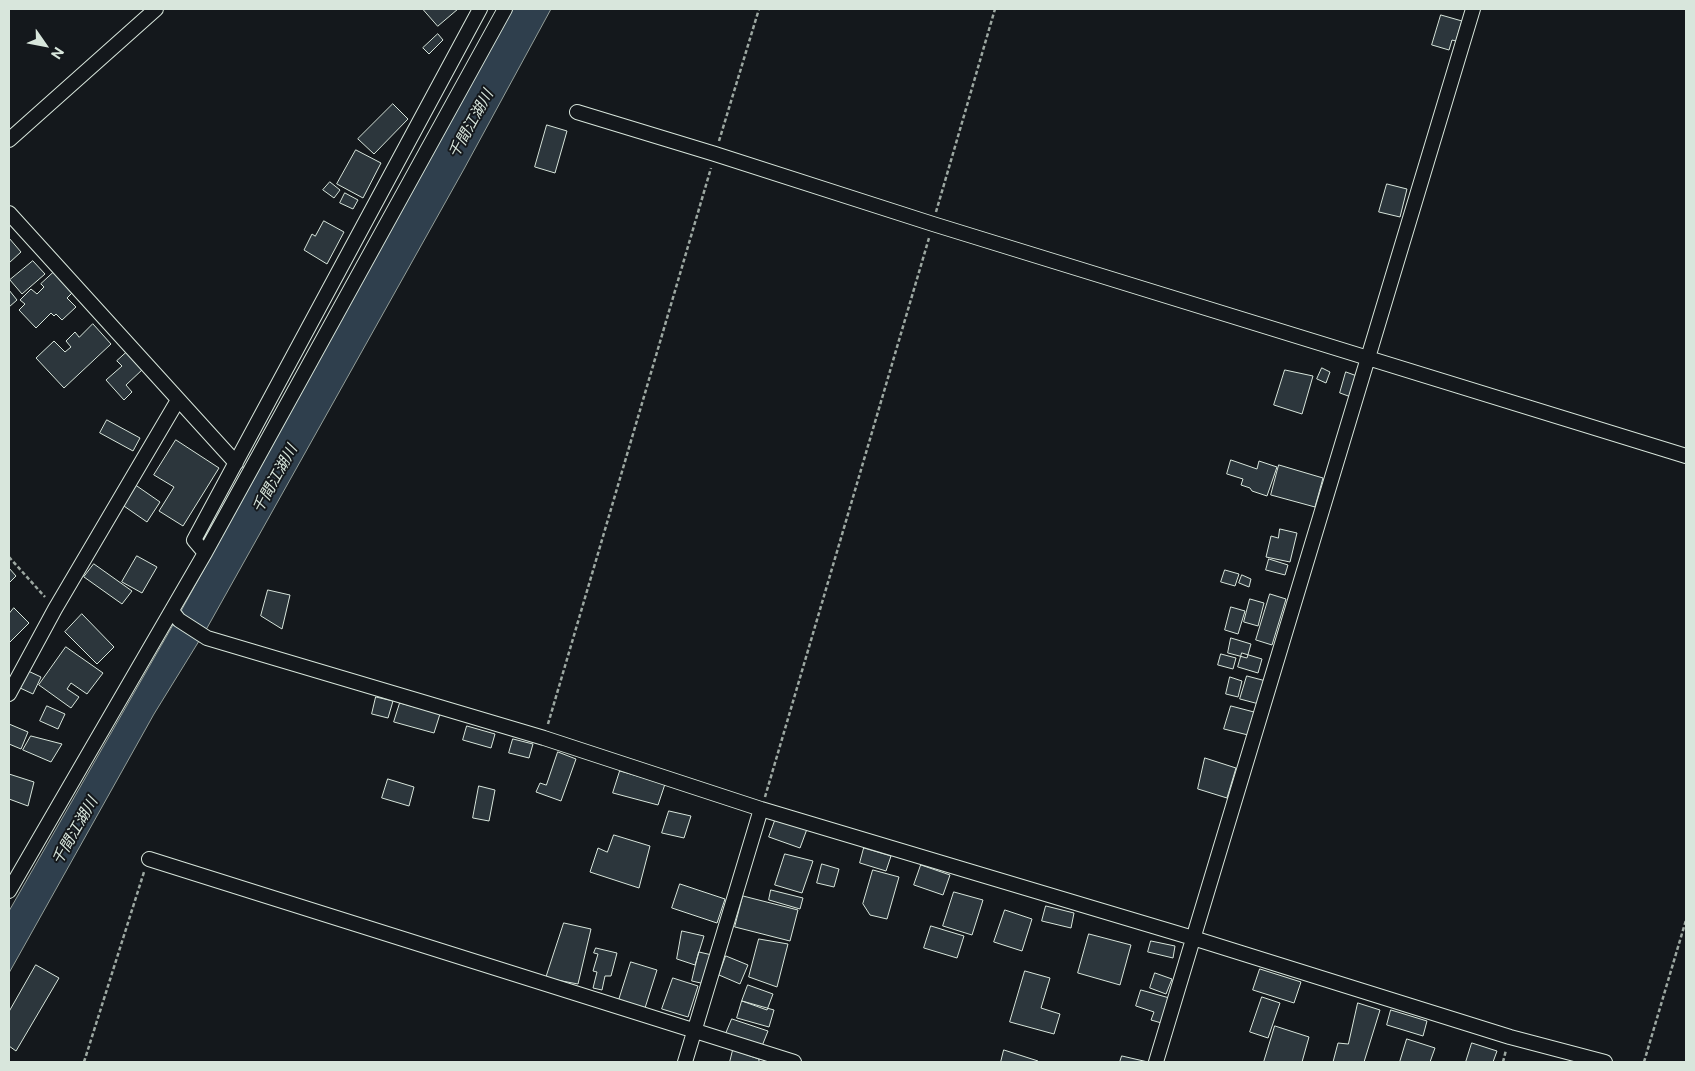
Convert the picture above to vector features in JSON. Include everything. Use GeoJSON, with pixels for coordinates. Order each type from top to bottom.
{"type":"FeatureCollection","features":[{"type":"Feature","properties":{"kind":"street"},"geometry":{"type":"LineString","coordinates":[[9,140],[156,9]]}},
{"type":"Feature","properties":{"kind":"street"},"geometry":{"type":"LineString","coordinates":[[205,552],[194,540],[477,14],[465,9]]}},
{"type":"Feature","properties":{"kind":"street"},"geometry":{"type":"LineString","coordinates":[[9,891],[175,616],[205,552],[505,9]]}},
{"type":"Feature","properties":{"kind":"street"},"geometry":{"type":"LineString","coordinates":[[1156,1062],[1473,9]]}},
{"type":"Feature","properties":{"kind":"street"},"geometry":{"type":"LineString","coordinates":[[577,112],[716,154],[933,224],[1686,456]]}},
{"type":"Feature","properties":{"kind":"street"},"geometry":{"type":"LineString","coordinates":[[9,212],[236,464]]}},
{"type":"Feature","properties":{"kind":"street"},"geometry":{"type":"LineString","coordinates":[[9,694],[55,609],[178,400]]}},
{"type":"Feature","properties":{"kind":"street"},"geometry":{"type":"LineString","coordinates":[[175,616],[207,638],[544,738],[762,809],[1193,938],[1510,1037],[1605,1062]]}},
{"type":"Feature","properties":{"kind":"street"},"geometry":{"type":"LineString","coordinates":[[684,1062],[762,809]]}},
{"type":"Feature","properties":{"kind":"street"},"geometry":{"type":"LineString","coordinates":[[149,859],[794,1062]]}},
{"type":"Feature","properties":{"kind":"path"},"geometry":{"type":"LineString","coordinates":[[544,738],[759,9]]}},
{"type":"Feature","properties":{"kind":"path"},"geometry":{"type":"LineString","coordinates":[[762,809],[995,9]]}},
{"type":"Feature","properties":{"kind":"path"},"geometry":{"type":"LineString","coordinates":[[9,558],[55,609]]}},
{"type":"Feature","properties":{"kind":"path"},"geometry":{"type":"LineString","coordinates":[[84,1062],[149,859]]}},
{"type":"Feature","properties":{"kind":"path"},"geometry":{"type":"LineString","coordinates":[[1644,1062],[1686,920]]}},
{"type":"Feature","properties":{"kind":"water","name":"千間江湖川"},"geometry":{"type":"Polygon","coordinates":[[[513,9],[551,9],[464,169],[207,628],[154,714],[9,973],[9,911],[181,611],[513,9]]]}},
{"type":"Feature","properties":{"kind":"building"},"geometry":{"type":"Polygon","coordinates":[[[423,9],[458,9],[438,26],[423,9]]]}},
{"type":"Feature","properties":{"kind":"building"},"geometry":{"type":"Polygon","coordinates":[[[1441,15],[1462,21],[1456,41],[1452,40],[1449,50],[1432,45],[1441,15]]]}},
{"type":"Feature","properties":{"kind":"building"},"geometry":{"type":"Polygon","coordinates":[[[438,34],[443,40],[429,54],[423,48],[438,34]]]}},
{"type":"Feature","properties":{"kind":"building"},"geometry":{"type":"Polygon","coordinates":[[[393,104],[408,119],[374,154],[358,139],[393,104]]]}},
{"type":"Feature","properties":{"kind":"building"},"geometry":{"type":"Polygon","coordinates":[[[547,125],[567,131],[555,173],[535,167],[547,125]]]}},
{"type":"Feature","properties":{"kind":"building"},"geometry":{"type":"Polygon","coordinates":[[[356,150],[381,163],[363,198],[337,184],[356,150]]]}},
{"type":"Feature","properties":{"kind":"building"},"geometry":{"type":"Polygon","coordinates":[[[330,182],[340,190],[334,198],[323,190],[330,182]]]}},
{"type":"Feature","properties":{"kind":"building"},"geometry":{"type":"Polygon","coordinates":[[[1387,184],[1407,189],[1400,217],[1379,212],[1387,184]]]}},
{"type":"Feature","properties":{"kind":"building"},"geometry":{"type":"Polygon","coordinates":[[[345,193],[358,200],[353,209],[340,203],[345,193]]]}},
{"type":"Feature","properties":{"kind":"building"},"geometry":{"type":"Polygon","coordinates":[[[324,221],[344,232],[327,264],[304,250],[312,234],[315,236],[324,221]]]}},
{"type":"Feature","properties":{"kind":"building"},"geometry":{"type":"Polygon","coordinates":[[[9,238],[21,252],[9,263],[9,238]]]}},
{"type":"Feature","properties":{"kind":"building"},"geometry":{"type":"Polygon","coordinates":[[[33,261],[45,274],[22,294],[10,280],[33,261]]]}},
{"type":"Feature","properties":{"kind":"building"},"geometry":{"type":"Polygon","coordinates":[[[54,272],[73,292],[67,298],[76,307],[62,320],[56,314],[54,316],[51,313],[36,328],[19,310],[25,304],[20,300],[31,289],[37,294],[44,287],[41,284],[54,272]]]}},
{"type":"Feature","properties":{"kind":"building"},"geometry":{"type":"Polygon","coordinates":[[[9,290],[17,300],[9,307],[9,290]]]}},
{"type":"Feature","properties":{"kind":"building"},"geometry":{"type":"Polygon","coordinates":[[[93,324],[111,344],[64,388],[36,358],[54,341],[65,352],[71,347],[66,341],[75,332],[79,337],[93,324]]]}},
{"type":"Feature","properties":{"kind":"building"},"geometry":{"type":"Polygon","coordinates":[[[127,352],[143,369],[126,385],[132,392],[124,400],[106,380],[122,366],[117,361],[127,352]]]}},
{"type":"Feature","properties":{"kind":"building"},"geometry":{"type":"Polygon","coordinates":[[[1322,368],[1330,372],[1326,383],[1317,379],[1322,368]]]}},
{"type":"Feature","properties":{"kind":"building"},"geometry":{"type":"Polygon","coordinates":[[[1285,370],[1313,376],[1302,414],[1274,405],[1285,370]]]}},
{"type":"Feature","properties":{"kind":"building"},"geometry":{"type":"Polygon","coordinates":[[[1346,372],[1357,376],[1351,397],[1340,393],[1346,372]]]}},
{"type":"Feature","properties":{"kind":"building"},"geometry":{"type":"Polygon","coordinates":[[[107,420],[140,438],[133,451],[100,433],[107,420]]]}},
{"type":"Feature","properties":{"kind":"building"},"geometry":{"type":"Polygon","coordinates":[[[176,440],[219,468],[183,526],[159,511],[174,487],[154,475],[176,440]]]}},
{"type":"Feature","properties":{"kind":"building"},"geometry":{"type":"Polygon","coordinates":[[[1231,460],[1257,469],[1259,461],[1277,467],[1267,496],[1241,485],[1243,479],[1227,474],[1231,460]]]}},
{"type":"Feature","properties":{"kind":"building"},"geometry":{"type":"Polygon","coordinates":[[[1279,465],[1323,478],[1315,507],[1271,495],[1279,465]]]}},
{"type":"Feature","properties":{"kind":"building"},"geometry":{"type":"Polygon","coordinates":[[[134,484],[160,502],[147,522],[121,504],[134,484]]]}},
{"type":"Feature","properties":{"kind":"building"},"geometry":{"type":"Polygon","coordinates":[[[1280,529],[1297,533],[1290,562],[1266,557],[1271,536],[1278,538],[1280,529]]]}},
{"type":"Feature","properties":{"kind":"building"},"geometry":{"type":"Polygon","coordinates":[[[137,556],[157,567],[142,593],[122,582],[137,556]]]}},
{"type":"Feature","properties":{"kind":"building"},"geometry":{"type":"Polygon","coordinates":[[[1269,559],[1288,565],[1285,575],[1266,570],[1269,559]]]}},
{"type":"Feature","properties":{"kind":"building"},"geometry":{"type":"Polygon","coordinates":[[[94,564],[132,591],[122,604],[84,577],[94,564]]]}},
{"type":"Feature","properties":{"kind":"building"},"geometry":{"type":"Polygon","coordinates":[[[9,568],[16,576],[9,583],[9,568]]]}},
{"type":"Feature","properties":{"kind":"building"},"geometry":{"type":"Polygon","coordinates":[[[1225,570],[1239,574],[1235,586],[1221,582],[1225,570]]]}},
{"type":"Feature","properties":{"kind":"building"},"geometry":{"type":"Polygon","coordinates":[[[1242,575],[1251,579],[1249,587],[1239,583],[1242,575]]]}},
{"type":"Feature","properties":{"kind":"building"},"geometry":{"type":"Polygon","coordinates":[[[268,590],[290,595],[282,629],[261,616],[268,590]]]}},
{"type":"Feature","properties":{"kind":"building"},"geometry":{"type":"Polygon","coordinates":[[[1270,594],[1286,599],[1272,645],[1256,640],[1270,594]]]}},
{"type":"Feature","properties":{"kind":"building"},"geometry":{"type":"Polygon","coordinates":[[[1250,599],[1264,603],[1258,626],[1244,622],[1250,599]]]}},
{"type":"Feature","properties":{"kind":"building"},"geometry":{"type":"Polygon","coordinates":[[[1231,607],[1245,611],[1238,634],[1225,630],[1231,607]]]}},
{"type":"Feature","properties":{"kind":"building"},"geometry":{"type":"Polygon","coordinates":[[[14,608],[29,623],[9,643],[9,614],[14,608]]]}},
{"type":"Feature","properties":{"kind":"building"},"geometry":{"type":"Polygon","coordinates":[[[82,614],[114,647],[97,664],[65,632],[82,614]]]}},
{"type":"Feature","properties":{"kind":"building"},"geometry":{"type":"Polygon","coordinates":[[[1231,638],[1251,644],[1247,658],[1228,653],[1231,638]]]}},
{"type":"Feature","properties":{"kind":"building"},"geometry":{"type":"Polygon","coordinates":[[[66,647],[103,673],[87,694],[71,683],[67,689],[79,697],[71,708],[39,685],[66,647]]]}},
{"type":"Feature","properties":{"kind":"building"},"geometry":{"type":"Polygon","coordinates":[[[1242,653],[1262,659],[1258,673],[1238,667],[1242,653]]]}},
{"type":"Feature","properties":{"kind":"building"},"geometry":{"type":"Polygon","coordinates":[[[1221,654],[1236,658],[1233,669],[1218,665],[1221,654]]]}},
{"type":"Feature","properties":{"kind":"building"},"geometry":{"type":"Polygon","coordinates":[[[26,670],[41,677],[33,694],[18,687],[26,670]]]}},
{"type":"Feature","properties":{"kind":"building"},"geometry":{"type":"Polygon","coordinates":[[[1247,676],[1266,681],[1259,704],[1240,699],[1247,676]]]}},
{"type":"Feature","properties":{"kind":"building"},"geometry":{"type":"Polygon","coordinates":[[[1230,677],[1242,681],[1238,697],[1226,694],[1230,677]]]}},
{"type":"Feature","properties":{"kind":"building"},"geometry":{"type":"Polygon","coordinates":[[[376,697],[393,701],[388,718],[372,714],[376,697]]]}},
{"type":"Feature","properties":{"kind":"building"},"geometry":{"type":"Polygon","coordinates":[[[400,703],[440,714],[434,733],[394,722],[400,703]]]}},
{"type":"Feature","properties":{"kind":"building"},"geometry":{"type":"Polygon","coordinates":[[[47,706],[65,714],[58,729],[40,721],[47,706]]]}},
{"type":"Feature","properties":{"kind":"building"},"geometry":{"type":"Polygon","coordinates":[[[1231,706],[1254,712],[1248,735],[1224,729],[1231,706]]]}},
{"type":"Feature","properties":{"kind":"building"},"geometry":{"type":"Polygon","coordinates":[[[9,724],[28,732],[21,749],[9,744],[9,724]]]}},
{"type":"Feature","properties":{"kind":"building"},"geometry":{"type":"Polygon","coordinates":[[[467,726],[495,734],[491,748],[463,740],[467,726]]]}},
{"type":"Feature","properties":{"kind":"building"},"geometry":{"type":"Polygon","coordinates":[[[31,736],[62,744],[51,762],[23,750],[31,736]]]}},
{"type":"Feature","properties":{"kind":"building"},"geometry":{"type":"Polygon","coordinates":[[[513,739],[533,744],[529,758],[509,753],[513,739]]]}},
{"type":"Feature","properties":{"kind":"building"},"geometry":{"type":"Polygon","coordinates":[[[558,752],[576,759],[561,801],[536,792],[540,783],[546,785],[558,752]]]}},
{"type":"Feature","properties":{"kind":"building"},"geometry":{"type":"Polygon","coordinates":[[[1205,758],[1236,768],[1227,798],[1198,789],[1205,758]]]}},
{"type":"Feature","properties":{"kind":"building"},"geometry":{"type":"Polygon","coordinates":[[[620,771],[665,784],[658,805],[613,793],[620,771]]]}},
{"type":"Feature","properties":{"kind":"building"},"geometry":{"type":"Polygon","coordinates":[[[9,774],[34,782],[28,806],[9,799],[9,774]]]}},
{"type":"Feature","properties":{"kind":"building"},"geometry":{"type":"Polygon","coordinates":[[[388,779],[414,787],[409,806],[382,798],[388,779]]]}},
{"type":"Feature","properties":{"kind":"building"},"geometry":{"type":"Polygon","coordinates":[[[479,786],[495,790],[489,821],[473,818],[479,786]]]}},
{"type":"Feature","properties":{"kind":"building"},"geometry":{"type":"Polygon","coordinates":[[[669,811],[691,816],[684,838],[662,833],[669,811]]]}},
{"type":"Feature","properties":{"kind":"building"},"geometry":{"type":"Polygon","coordinates":[[[776,818],[807,829],[800,848],[769,837],[776,818]]]}},
{"type":"Feature","properties":{"kind":"building"},"geometry":{"type":"Polygon","coordinates":[[[614,835],[650,846],[639,888],[590,872],[598,848],[607,852],[614,835]]]}},
{"type":"Feature","properties":{"kind":"building"},"geometry":{"type":"Polygon","coordinates":[[[864,848],[891,856],[886,871],[860,863],[864,848]]]}},
{"type":"Feature","properties":{"kind":"building"},"geometry":{"type":"Polygon","coordinates":[[[785,854],[813,861],[802,893],[775,885],[785,854]]]}},
{"type":"Feature","properties":{"kind":"building"},"geometry":{"type":"Polygon","coordinates":[[[822,864],[839,869],[834,887],[817,883],[822,864]]]}},
{"type":"Feature","properties":{"kind":"building"},"geometry":{"type":"Polygon","coordinates":[[[921,865],[950,875],[943,895],[914,885],[921,865]]]}},
{"type":"Feature","properties":{"kind":"building"},"geometry":{"type":"Polygon","coordinates":[[[873,870],[899,877],[887,919],[870,915],[863,904],[873,870]]]}},
{"type":"Feature","properties":{"kind":"building"},"geometry":{"type":"Polygon","coordinates":[[[680,884],[725,899],[717,923],[672,908],[680,884]]]}},
{"type":"Feature","properties":{"kind":"building"},"geometry":{"type":"Polygon","coordinates":[[[771,890],[803,898],[800,909],[769,900],[771,890]]]}},
{"type":"Feature","properties":{"kind":"building"},"geometry":{"type":"Polygon","coordinates":[[[954,892],[983,900],[972,935],[943,926],[954,892]]]}},
{"type":"Feature","properties":{"kind":"building"},"geometry":{"type":"Polygon","coordinates":[[[743,896],[798,910],[790,941],[735,927],[743,896]]]}},
{"type":"Feature","properties":{"kind":"building"},"geometry":{"type":"Polygon","coordinates":[[[1046,906],[1074,913],[1071,928],[1042,921],[1046,906]]]}},
{"type":"Feature","properties":{"kind":"building"},"geometry":{"type":"Polygon","coordinates":[[[1005,910],[1032,919],[1022,951],[994,942],[1005,910]]]}},
{"type":"Feature","properties":{"kind":"building"},"geometry":{"type":"Polygon","coordinates":[[[564,923],[591,929],[578,984],[546,978],[564,923]]]}},
{"type":"Feature","properties":{"kind":"building"},"geometry":{"type":"Polygon","coordinates":[[[931,926],[964,936],[957,958],[924,948],[931,926]]]}},
{"type":"Feature","properties":{"kind":"building"},"geometry":{"type":"Polygon","coordinates":[[[682,931],[704,936],[695,965],[677,959],[682,931]]]}},
{"type":"Feature","properties":{"kind":"building"},"geometry":{"type":"Polygon","coordinates":[[[1089,934],[1131,945],[1120,985],[1078,973],[1089,934]]]}},
{"type":"Feature","properties":{"kind":"building"},"geometry":{"type":"Polygon","coordinates":[[[759,939],[788,944],[777,987],[749,977],[759,939]]]}},
{"type":"Feature","properties":{"kind":"building"},"geometry":{"type":"Polygon","coordinates":[[[1151,941],[1175,946],[1173,958],[1148,952],[1151,941]]]}},
{"type":"Feature","properties":{"kind":"building"},"geometry":{"type":"Polygon","coordinates":[[[596,948],[617,953],[611,976],[605,976],[602,990],[593,988],[597,972],[593,971],[598,954],[594,953],[596,948]]]}},
{"type":"Feature","properties":{"kind":"building"},"geometry":{"type":"Polygon","coordinates":[[[699,952],[712,955],[705,984],[692,981],[699,952]]]}},
{"type":"Feature","properties":{"kind":"building"},"geometry":{"type":"Polygon","coordinates":[[[726,956],[748,965],[740,984],[719,975],[726,956]]]}},
{"type":"Feature","properties":{"kind":"building"},"geometry":{"type":"Polygon","coordinates":[[[631,962],[657,970],[645,1008],[619,1000],[631,962]]]}},
{"type":"Feature","properties":{"kind":"building"},"geometry":{"type":"Polygon","coordinates":[[[36,965],[59,978],[16,1051],[9,1046],[9,1012],[36,965]]]}},
{"type":"Feature","properties":{"kind":"building"},"geometry":{"type":"Polygon","coordinates":[[[1260,969],[1301,982],[1294,1003],[1253,990],[1260,969]]]}},
{"type":"Feature","properties":{"kind":"building"},"geometry":{"type":"Polygon","coordinates":[[[1025,971],[1050,978],[1041,1008],[1060,1014],[1054,1034],[1010,1022],[1025,971]]]}},
{"type":"Feature","properties":{"kind":"building"},"geometry":{"type":"Polygon","coordinates":[[[1155,973],[1172,979],[1166,994],[1150,988],[1155,973]]]}},
{"type":"Feature","properties":{"kind":"building"},"geometry":{"type":"Polygon","coordinates":[[[673,978],[698,986],[688,1017],[662,1009],[673,978]]]}},
{"type":"Feature","properties":{"kind":"building"},"geometry":{"type":"Polygon","coordinates":[[[748,985],[773,994],[767,1010],[742,1001],[748,985]]]}},
{"type":"Feature","properties":{"kind":"building"},"geometry":{"type":"Polygon","coordinates":[[[1141,990],[1173,999],[1165,1024],[1151,1020],[1154,1012],[1136,1006],[1141,990]]]}},
{"type":"Feature","properties":{"kind":"building"},"geometry":{"type":"Polygon","coordinates":[[[1262,997],[1280,1003],[1268,1038],[1250,1032],[1262,997]]]}},
{"type":"Feature","properties":{"kind":"building"},"geometry":{"type":"Polygon","coordinates":[[[742,1001],[774,1010],[769,1027],[737,1018],[742,1001]]]}},
{"type":"Feature","properties":{"kind":"building"},"geometry":{"type":"Polygon","coordinates":[[[1358,1003],[1380,1010],[1364,1062],[1333,1062],[1338,1043],[1348,1044],[1358,1003]]]}},
{"type":"Feature","properties":{"kind":"building"},"geometry":{"type":"Polygon","coordinates":[[[1391,1010],[1427,1021],[1423,1036],[1387,1025],[1391,1010]]]}},
{"type":"Feature","properties":{"kind":"building"},"geometry":{"type":"Polygon","coordinates":[[[732,1019],[768,1031],[762,1046],[725,1036],[732,1019]]]}},
{"type":"Feature","properties":{"kind":"building"},"geometry":{"type":"Polygon","coordinates":[[[1275,1026],[1309,1037],[1302,1062],[1264,1062],[1275,1026]]]}},
{"type":"Feature","properties":{"kind":"building"},"geometry":{"type":"Polygon","coordinates":[[[1407,1039],[1435,1048],[1430,1062],[1400,1062],[1407,1039]]]}},
{"type":"Feature","properties":{"kind":"building"},"geometry":{"type":"Polygon","coordinates":[[[1472,1043],[1497,1051],[1493,1062],[1466,1062],[1472,1043]]]}},
{"type":"Feature","properties":{"kind":"building"},"geometry":{"type":"Polygon","coordinates":[[[733,1050],[759,1059],[759,1062],[730,1062],[733,1050]]]}},
{"type":"Feature","properties":{"kind":"building"},"geometry":{"type":"Polygon","coordinates":[[[1004,1050],[1038,1061],[1038,1062],[1001,1062],[1004,1050]]]}},
{"type":"Feature","properties":{"kind":"building"},"geometry":{"type":"Polygon","coordinates":[[[1122,1056],[1148,1062],[1120,1062],[1122,1056]]]}}]}
